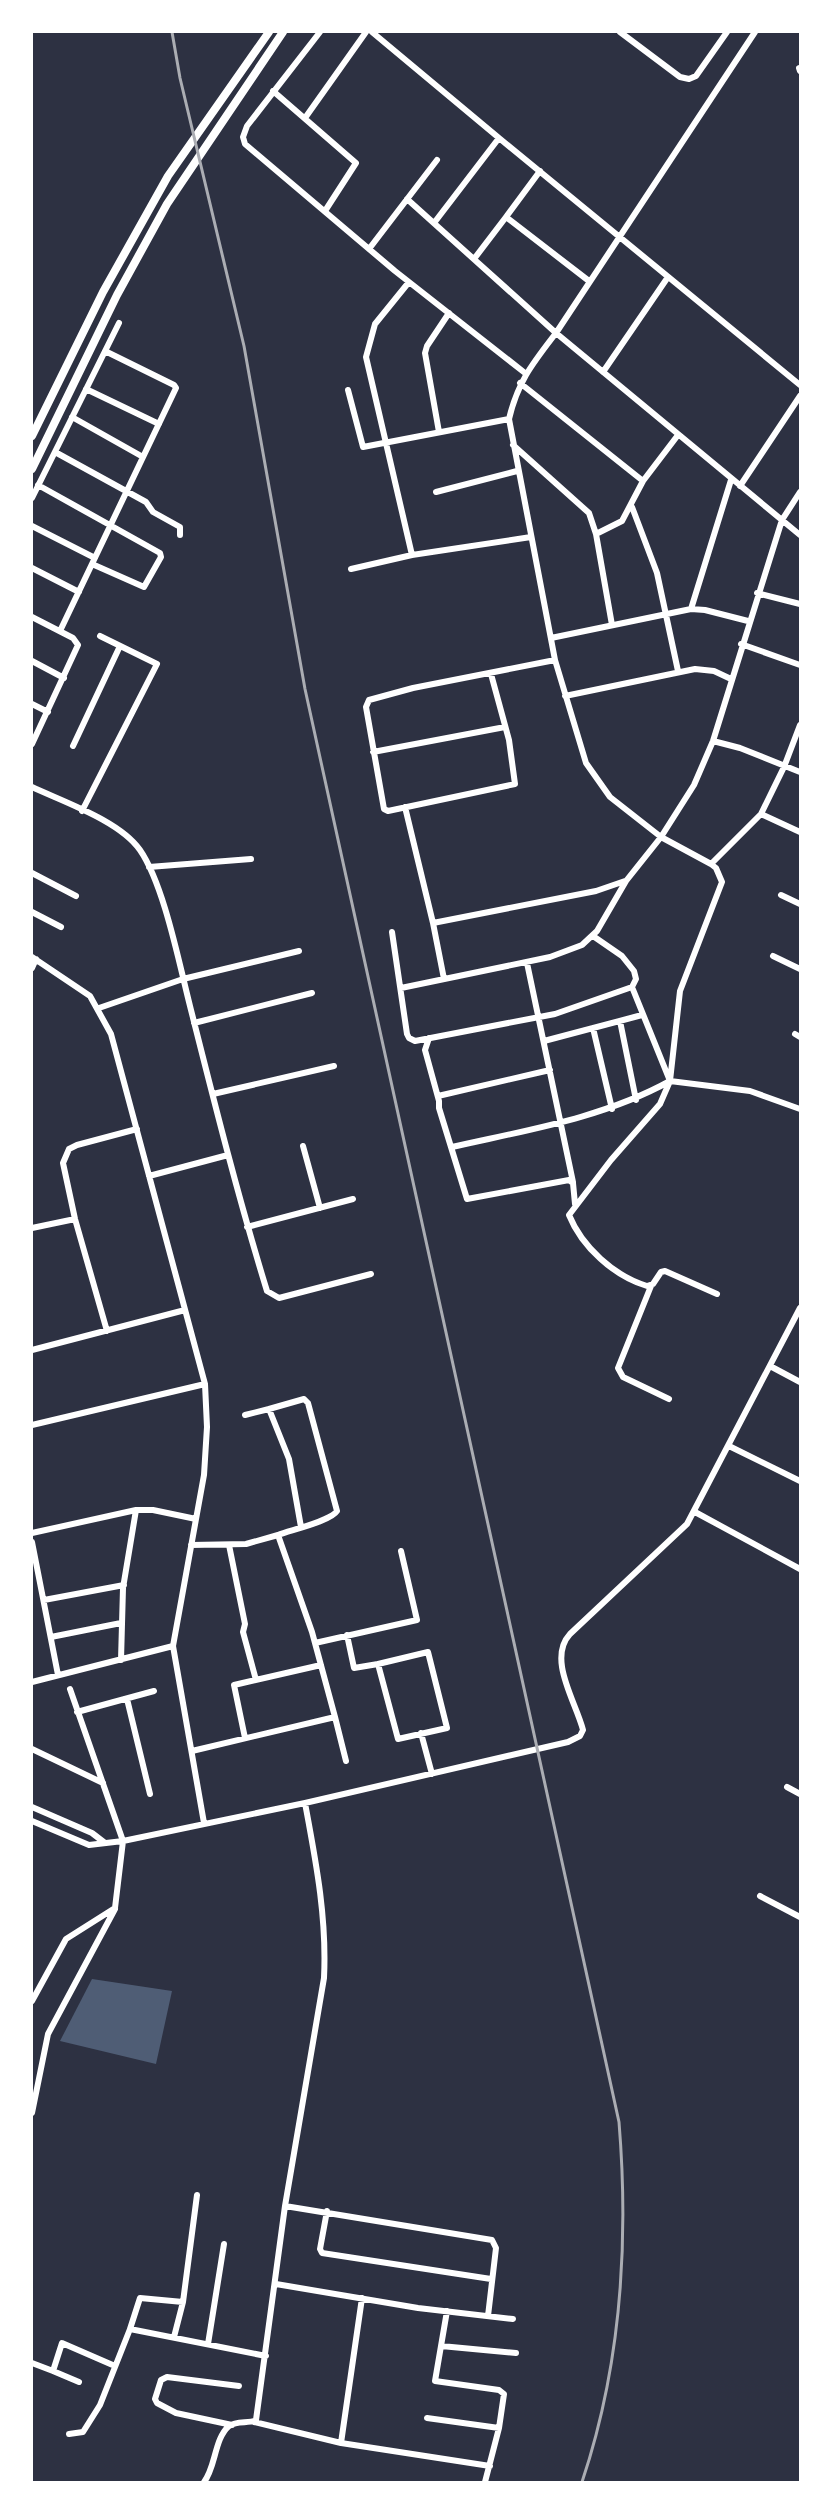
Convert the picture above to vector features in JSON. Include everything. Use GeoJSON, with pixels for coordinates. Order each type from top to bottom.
{"type":"FeatureCollection","features":[{"type":"Feature","properties":{"kind":"main road"},"geometry":{"type":"LineString","coordinates":[[32,436],[103,292],[168,176],[269,32]]}},
{"type":"Feature","properties":{"kind":"main road"},"geometry":{"type":"LineString","coordinates":[[32,469],[117,295],[167,204],[283,32]]}},
{"type":"Feature","properties":{"kind":"street"},"geometry":{"type":"LineString","coordinates":[[320,32],[248,126],[244,141],[369,249],[525,374]]}},
{"type":"Feature","properties":{"kind":"street"},"geometry":{"type":"LineString","coordinates":[[305,117],[366,32]]}},
{"type":"Feature","properties":{"kind":"street"},"geometry":{"type":"LineString","coordinates":[[372,32],[801,385]]}},
{"type":"Feature","properties":{"kind":"street"},"geometry":{"type":"LineString","coordinates":[[620,32],[680,77],[689,79],[696,76],[727,32]]}},
{"type":"Feature","properties":{"kind":"street"},"geometry":{"type":"LineString","coordinates":[[651,1286],[613,1269],[597,1254],[572,1221],[570,1210],[660,1104],[670,1081],[680,991],[693,952],[720,891],[719,874],[711,864],[661,837],[610,796],[586,764],[555,660],[512,445],[509,419],[525,374],[556,333],[619,234],[755,32]]}},
{"type":"Feature","properties":{"kind":"street"},"geometry":{"type":"LineString","coordinates":[[273,91],[356,163],[325,211]]}},
{"type":"Feature","properties":{"kind":"street"},"geometry":{"type":"LineString","coordinates":[[434,223],[499,138]]}},
{"type":"Feature","properties":{"kind":"street"},"geometry":{"type":"LineString","coordinates":[[369,249],[437,160]]}},
{"type":"Feature","properties":{"kind":"street"},"geometry":{"type":"LineString","coordinates":[[474,259],[540,171]]}},
{"type":"Feature","properties":{"kind":"street"},"geometry":{"type":"LineString","coordinates":[[407,199],[556,333],[730,480],[801,534]]}},
{"type":"Feature","properties":{"kind":"street"},"geometry":{"type":"LineString","coordinates":[[506,218],[589,281]]}},
{"type":"Feature","properties":{"kind":"street"},"geometry":{"type":"LineString","coordinates":[[603,372],[668,277]]}},
{"type":"Feature","properties":{"kind":"street"},"geometry":{"type":"LineString","coordinates":[[409,282],[375,324],[366,348],[369,372],[412,555]]}},
{"type":"Feature","properties":{"kind":"street"},"geometry":{"type":"LineString","coordinates":[[439,432],[425,353],[449,313]]}},
{"type":"Feature","properties":{"kind":"street"},"geometry":{"type":"LineString","coordinates":[[32,498],[119,323]]}},
{"type":"Feature","properties":{"kind":"street"},"geometry":{"type":"LineString","coordinates":[[60,631],[175,391],[174,385],[105,351]]}},
{"type":"Feature","properties":{"kind":"street"},"geometry":{"type":"LineString","coordinates":[[520,383],[643,481]]}},
{"type":"Feature","properties":{"kind":"street"},"geometry":{"type":"LineString","coordinates":[[87,389],[159,424]]}},
{"type":"Feature","properties":{"kind":"street"},"geometry":{"type":"LineString","coordinates":[[348,390],[363,447],[509,419]]}},
{"type":"Feature","properties":{"kind":"street"},"geometry":{"type":"LineString","coordinates":[[740,486],[801,396]]}},
{"type":"Feature","properties":{"kind":"street"},"geometry":{"type":"LineString","coordinates":[[72,417],[143,457]]}},
{"type":"Feature","properties":{"kind":"street"},"geometry":{"type":"LineString","coordinates":[[596,534],[622,521],[632,507],[643,481],[678,435]]}},
{"type":"Feature","properties":{"kind":"street"},"geometry":{"type":"LineString","coordinates":[[512,445],[585,508],[592,519],[612,626]]}},
{"type":"Feature","properties":{"kind":"street"},"geometry":{"type":"LineString","coordinates":[[55,452],[148,503],[153,512],[180,527],[180,535]]}},
{"type":"Feature","properties":{"kind":"street"},"geometry":{"type":"LineString","coordinates":[[436,492],[517,471]]}},
{"type":"Feature","properties":{"kind":"street"},"geometry":{"type":"LineString","coordinates":[[691,609],[730,480]]}},
{"type":"Feature","properties":{"kind":"street"},"geometry":{"type":"LineString","coordinates":[[32,526],[144,587],[161,560],[160,553],[38,485]]}},
{"type":"Feature","properties":{"kind":"street"},"geometry":{"type":"LineString","coordinates":[[401,988],[527,963],[571,950],[592,936],[603,923],[626,881],[661,837],[694,785],[713,741],[748,621],[782,520],[801,492]]}},
{"type":"Feature","properties":{"kind":"street"},"geometry":{"type":"LineString","coordinates":[[632,507],[654,564],[678,671]]}},
{"type":"Feature","properties":{"kind":"street"},"geometry":{"type":"LineString","coordinates":[[351,570],[412,555],[531,537]]}},
{"type":"Feature","properties":{"kind":"street"},"geometry":{"type":"LineString","coordinates":[[32,568],[79,592]]}},
{"type":"Feature","properties":{"kind":"street"},"geometry":{"type":"LineString","coordinates":[[757,593],[801,604]]}},
{"type":"Feature","properties":{"kind":"street"},"geometry":{"type":"LineString","coordinates":[[551,638],[691,609],[705,610],[748,621]]}},
{"type":"Feature","properties":{"kind":"street"},"geometry":{"type":"LineString","coordinates":[[32,617],[73,638],[78,645],[32,744]]}},
{"type":"Feature","properties":{"kind":"street"},"geometry":{"type":"LineString","coordinates":[[82,811],[157,664],[100,636]]}},
{"type":"Feature","properties":{"kind":"street"},"geometry":{"type":"LineString","coordinates":[[741,644],[801,665]]}},
{"type":"Feature","properties":{"kind":"street"},"geometry":{"type":"LineString","coordinates":[[73,746],[120,646]]}},
{"type":"Feature","properties":{"kind":"street"},"geometry":{"type":"LineString","coordinates":[[490,674],[505,727],[515,784],[388,811],[384,809],[366,707],[369,700],[555,660]]}},
{"type":"Feature","properties":{"kind":"street"},"geometry":{"type":"LineString","coordinates":[[32,661],[64,678]]}},
{"type":"Feature","properties":{"kind":"street"},"geometry":{"type":"LineString","coordinates":[[565,696],[678,671],[705,669],[731,679]]}},
{"type":"Feature","properties":{"kind":"street"},"geometry":{"type":"LineString","coordinates":[[32,704],[48,712]]}},
{"type":"Feature","properties":{"kind":"street"},"geometry":{"type":"LineString","coordinates":[[711,864],[761,814],[801,725]]}},
{"type":"Feature","properties":{"kind":"street"},"geometry":{"type":"LineString","coordinates":[[373,752],[505,727]]}},
{"type":"Feature","properties":{"kind":"street"},"geometry":{"type":"LineString","coordinates":[[713,741],[740,748],[801,772]]}},
{"type":"Feature","properties":{"kind":"street"},"geometry":{"type":"LineString","coordinates":[[32,787],[110,824],[140,849],[150,867],[183,979],[228,1155],[267,1291],[275,1297],[371,1274]]}},
{"type":"Feature","properties":{"kind":"street"},"geometry":{"type":"LineString","coordinates":[[405,807],[444,979]]}},
{"type":"Feature","properties":{"kind":"street"},"geometry":{"type":"LineString","coordinates":[[761,814],[801,832]]}},
{"type":"Feature","properties":{"kind":"street"},"geometry":{"type":"LineString","coordinates":[[150,867],[251,859]]}},
{"type":"Feature","properties":{"kind":"street"},"geometry":{"type":"LineString","coordinates":[[32,873],[76,896]]}},
{"type":"Feature","properties":{"kind":"street"},"geometry":{"type":"LineString","coordinates":[[433,923],[596,891],[626,881]]}},
{"type":"Feature","properties":{"kind":"street"},"geometry":{"type":"LineString","coordinates":[[781,895],[801,904]]}},
{"type":"Feature","properties":{"kind":"street"},"geometry":{"type":"LineString","coordinates":[[32,912],[61,927]]}},
{"type":"Feature","properties":{"kind":"street"},"geometry":{"type":"LineString","coordinates":[[392,932],[409,1038],[415,1041],[538,1018],[632,987],[636,979],[628,963],[592,936]]}},
{"type":"Feature","properties":{"kind":"street"},"geometry":{"type":"LineString","coordinates":[[99,1008],[183,979],[299,951]]}},
{"type":"Feature","properties":{"kind":"street"},"geometry":{"type":"LineString","coordinates":[[773,956],[801,969]]}},
{"type":"Feature","properties":{"kind":"street"},"geometry":{"type":"LineString","coordinates":[[32,968],[34,958],[90,996],[99,1008],[111,1034],[205,1384],[207,1427],[204,1475],[173,1647],[204,1823]]}},
{"type":"Feature","properties":{"kind":"street"},"geometry":{"type":"LineString","coordinates":[[527,963],[562,1122],[575,1204]]}},
{"type":"Feature","properties":{"kind":"street"},"geometry":{"type":"LineString","coordinates":[[632,987],[670,1081]]}},
{"type":"Feature","properties":{"kind":"street"},"geometry":{"type":"LineString","coordinates":[[194,1023],[312,993]]}},
{"type":"Feature","properties":{"kind":"street"},"geometry":{"type":"LineString","coordinates":[[544,1041],[642,1015]]}},
{"type":"Feature","properties":{"kind":"street"},"geometry":{"type":"LineString","coordinates":[[620,1021],[636,1100]]}},
{"type":"Feature","properties":{"kind":"street"},"geometry":{"type":"LineString","coordinates":[[593,1028],[612,1109]]}},
{"type":"Feature","properties":{"kind":"street"},"geometry":{"type":"LineString","coordinates":[[429,1038],[425,1050],[438,1096],[439,1108],[453,1147],[467,1199],[569,1180],[573,1183]]}},
{"type":"Feature","properties":{"kind":"street"},"geometry":{"type":"LineString","coordinates":[[213,1094],[334,1066]]}},
{"type":"Feature","properties":{"kind":"street"},"geometry":{"type":"LineString","coordinates":[[438,1096],[550,1070]]}},
{"type":"Feature","properties":{"kind":"street"},"geometry":{"type":"LineString","coordinates":[[453,1147],[612,1109],[636,1100],[670,1081],[750,1091],[801,1109]]}},
{"type":"Feature","properties":{"kind":"street"},"geometry":{"type":"LineString","coordinates":[[107,1331],[75,1219],[63,1163],[64,1156],[77,1145],[137,1129]]}},
{"type":"Feature","properties":{"kind":"street"},"geometry":{"type":"LineString","coordinates":[[303,1146],[320,1208]]}},
{"type":"Feature","properties":{"kind":"street"},"geometry":{"type":"LineString","coordinates":[[149,1176],[228,1155]]}},
{"type":"Feature","properties":{"kind":"street"},"geometry":{"type":"LineString","coordinates":[[248,1227],[353,1199]]}},
{"type":"Feature","properties":{"kind":"street"},"geometry":{"type":"LineString","coordinates":[[32,1228],[75,1219]]}},
{"type":"Feature","properties":{"kind":"street"},"geometry":{"type":"LineString","coordinates":[[669,1398],[623,1377],[618,1368],[651,1286],[661,1272],[665,1271],[717,1294]]}},
{"type":"Feature","properties":{"kind":"street"},"geometry":{"type":"LineString","coordinates":[[32,1821],[89,1845],[123,1841],[432,1774],[568,1742],[580,1736],[583,1730],[561,1659],[561,1646],[570,1634],[679,1534],[695,1512],[801,1308]]}},
{"type":"Feature","properties":{"kind":"street"},"geometry":{"type":"LineString","coordinates":[[32,1350],[185,1310]]}},
{"type":"Feature","properties":{"kind":"street"},"geometry":{"type":"LineString","coordinates":[[770,1366],[801,1382]]}},
{"type":"Feature","properties":{"kind":"street"},"geometry":{"type":"LineString","coordinates":[[32,1425],[205,1384]]}},
{"type":"Feature","properties":{"kind":"street"},"geometry":{"type":"LineString","coordinates":[[191,1545],[246,1544],[331,1517],[337,1511],[304,1399],[245,1415]]}},
{"type":"Feature","properties":{"kind":"street"},"geometry":{"type":"LineString","coordinates":[[269,1409],[289,1459],[301,1527]]}},
{"type":"Feature","properties":{"kind":"street"},"geometry":{"type":"LineString","coordinates":[[729,1446],[801,1481]]}},
{"type":"Feature","properties":{"kind":"street"},"geometry":{"type":"LineString","coordinates":[[32,1533],[136,1510],[153,1510],[196,1519]]}},
{"type":"Feature","properties":{"kind":"street"},"geometry":{"type":"LineString","coordinates":[[121,1660],[124,1585],[136,1510]]}},
{"type":"Feature","properties":{"kind":"street"},"geometry":{"type":"LineString","coordinates":[[695,1512],[801,1569]]}},
{"type":"Feature","properties":{"kind":"street"},"geometry":{"type":"LineString","coordinates":[[278,1534],[315,1643],[346,1761]]}},
{"type":"Feature","properties":{"kind":"street"},"geometry":{"type":"LineString","coordinates":[[32,1542],[58,1675]]}},
{"type":"Feature","properties":{"kind":"street"},"geometry":{"type":"LineString","coordinates":[[229,1545],[245,1624],[243,1632],[256,1680]]}},
{"type":"Feature","properties":{"kind":"street"},"geometry":{"type":"LineString","coordinates":[[315,1643],[417,1620],[400,1551]]}},
{"type":"Feature","properties":{"kind":"street"},"geometry":{"type":"LineString","coordinates":[[44,1600],[124,1585]]}},
{"type":"Feature","properties":{"kind":"street"},"geometry":{"type":"LineString","coordinates":[[51,1637],[121,1623]]}},
{"type":"Feature","properties":{"kind":"street"},"geometry":{"type":"LineString","coordinates":[[347,1635],[354,1668],[428,1652],[447,1728],[398,1739],[378,1664]]}},
{"type":"Feature","properties":{"kind":"street"},"geometry":{"type":"LineString","coordinates":[[32,1682],[173,1647]]}},
{"type":"Feature","properties":{"kind":"street"},"geometry":{"type":"LineString","coordinates":[[244,1738],[234,1685],[321,1665]]}},
{"type":"Feature","properties":{"kind":"street"},"geometry":{"type":"LineString","coordinates":[[32,2113],[48,2034],[115,1908],[123,1841],[70,1689]]}},
{"type":"Feature","properties":{"kind":"street"},"geometry":{"type":"LineString","coordinates":[[77,1712],[154,1691]]}},
{"type":"Feature","properties":{"kind":"street"},"geometry":{"type":"LineString","coordinates":[[127,1699],[150,1794]]}},
{"type":"Feature","properties":{"kind":"street"},"geometry":{"type":"LineString","coordinates":[[192,1750],[335,1717]]}},
{"type":"Feature","properties":{"kind":"street"},"geometry":{"type":"LineString","coordinates":[[421,1734],[432,1774]]}},
{"type":"Feature","properties":{"kind":"street"},"geometry":{"type":"LineString","coordinates":[[32,1749],[103,1783]]}},
{"type":"Feature","properties":{"kind":"street"},"geometry":{"type":"LineString","coordinates":[[787,1786],[801,1794]]}},
{"type":"Feature","properties":{"kind":"street"},"geometry":{"type":"LineString","coordinates":[[254,2422],[266,2356],[285,2206],[324,1978],[326,1944],[323,1901],[305,1803]]}},
{"type":"Feature","properties":{"kind":"street"},"geometry":{"type":"LineString","coordinates":[[32,1807],[92,1833],[106,1843]]}},
{"type":"Feature","properties":{"kind":"street"},"geometry":{"type":"LineString","coordinates":[[760,1896],[801,1917]]}},
{"type":"Feature","properties":{"kind":"street"},"geometry":{"type":"LineString","coordinates":[[32,2001],[66,1939],[115,1908]]}},
{"type":"Feature","properties":{"kind":"street"},"geometry":{"type":"LineString","coordinates":[[174,2337],[183,2302],[197,2195]]}},
{"type":"Feature","properties":{"kind":"street"},"geometry":{"type":"LineString","coordinates":[[285,2206],[327,2211],[492,2240],[496,2248],[488,2316]]}},
{"type":"Feature","properties":{"kind":"street"},"geometry":{"type":"LineString","coordinates":[[327,2211],[320,2249],[322,2253],[491,2279]]}},
{"type":"Feature","properties":{"kind":"street"},"geometry":{"type":"LineString","coordinates":[[208,2344],[224,2244]]}},
{"type":"Feature","properties":{"kind":"street"},"geometry":{"type":"LineString","coordinates":[[276,2284],[513,2319]]}},
{"type":"Feature","properties":{"kind":"street"},"geometry":{"type":"LineString","coordinates":[[69,2434],[83,2432],[99,2405],[140,2298],[183,2302]]}},
{"type":"Feature","properties":{"kind":"street"},"geometry":{"type":"LineString","coordinates":[[340,2443],[362,2298]]}},
{"type":"Feature","properties":{"kind":"street"},"geometry":{"type":"LineString","coordinates":[[447,2311],[435,2380],[502,2391],[499,2428],[485,2482]]}},
{"type":"Feature","properties":{"kind":"street"},"geometry":{"type":"LineString","coordinates":[[130,2329],[266,2356]]}},
{"type":"Feature","properties":{"kind":"street"},"geometry":{"type":"LineString","coordinates":[[53,2371],[62,2343],[115,2366]]}},
{"type":"Feature","properties":{"kind":"street"},"geometry":{"type":"LineString","coordinates":[[441,2346],[516,2354]]}},
{"type":"Feature","properties":{"kind":"street"},"geometry":{"type":"LineString","coordinates":[[32,2363],[79,2382]]}},
{"type":"Feature","properties":{"kind":"street"},"geometry":{"type":"LineString","coordinates":[[239,2386],[167,2377],[161,2380],[155,2399],[157,2403],[176,2413],[232,2425],[254,2422],[340,2443],[490,2466]]}},
{"type":"Feature","properties":{"kind":"street"},"geometry":{"type":"LineString","coordinates":[[427,2418],[499,2428]]}},
{"type":"Feature","properties":{"kind":"street"},"geometry":{"type":"LineString","coordinates":[[204,2482],[209,2476],[223,2433],[232,2425]]}},
{"type":"Feature","properties":{"kind":"water"},"geometry":{"type":"Polygon","coordinates":[[[92,1979],[172,1991],[156,2064],[60,2041],[92,1979]]]}},
{"type":"Feature","properties":{"kind":"railway"},"geometry":{"type":"LineString","coordinates":[[172,32],[180,78],[244,346],[305,689],[619,2122],[623,2213],[619,2304],[606,2394],[582,2482]]}}]}
